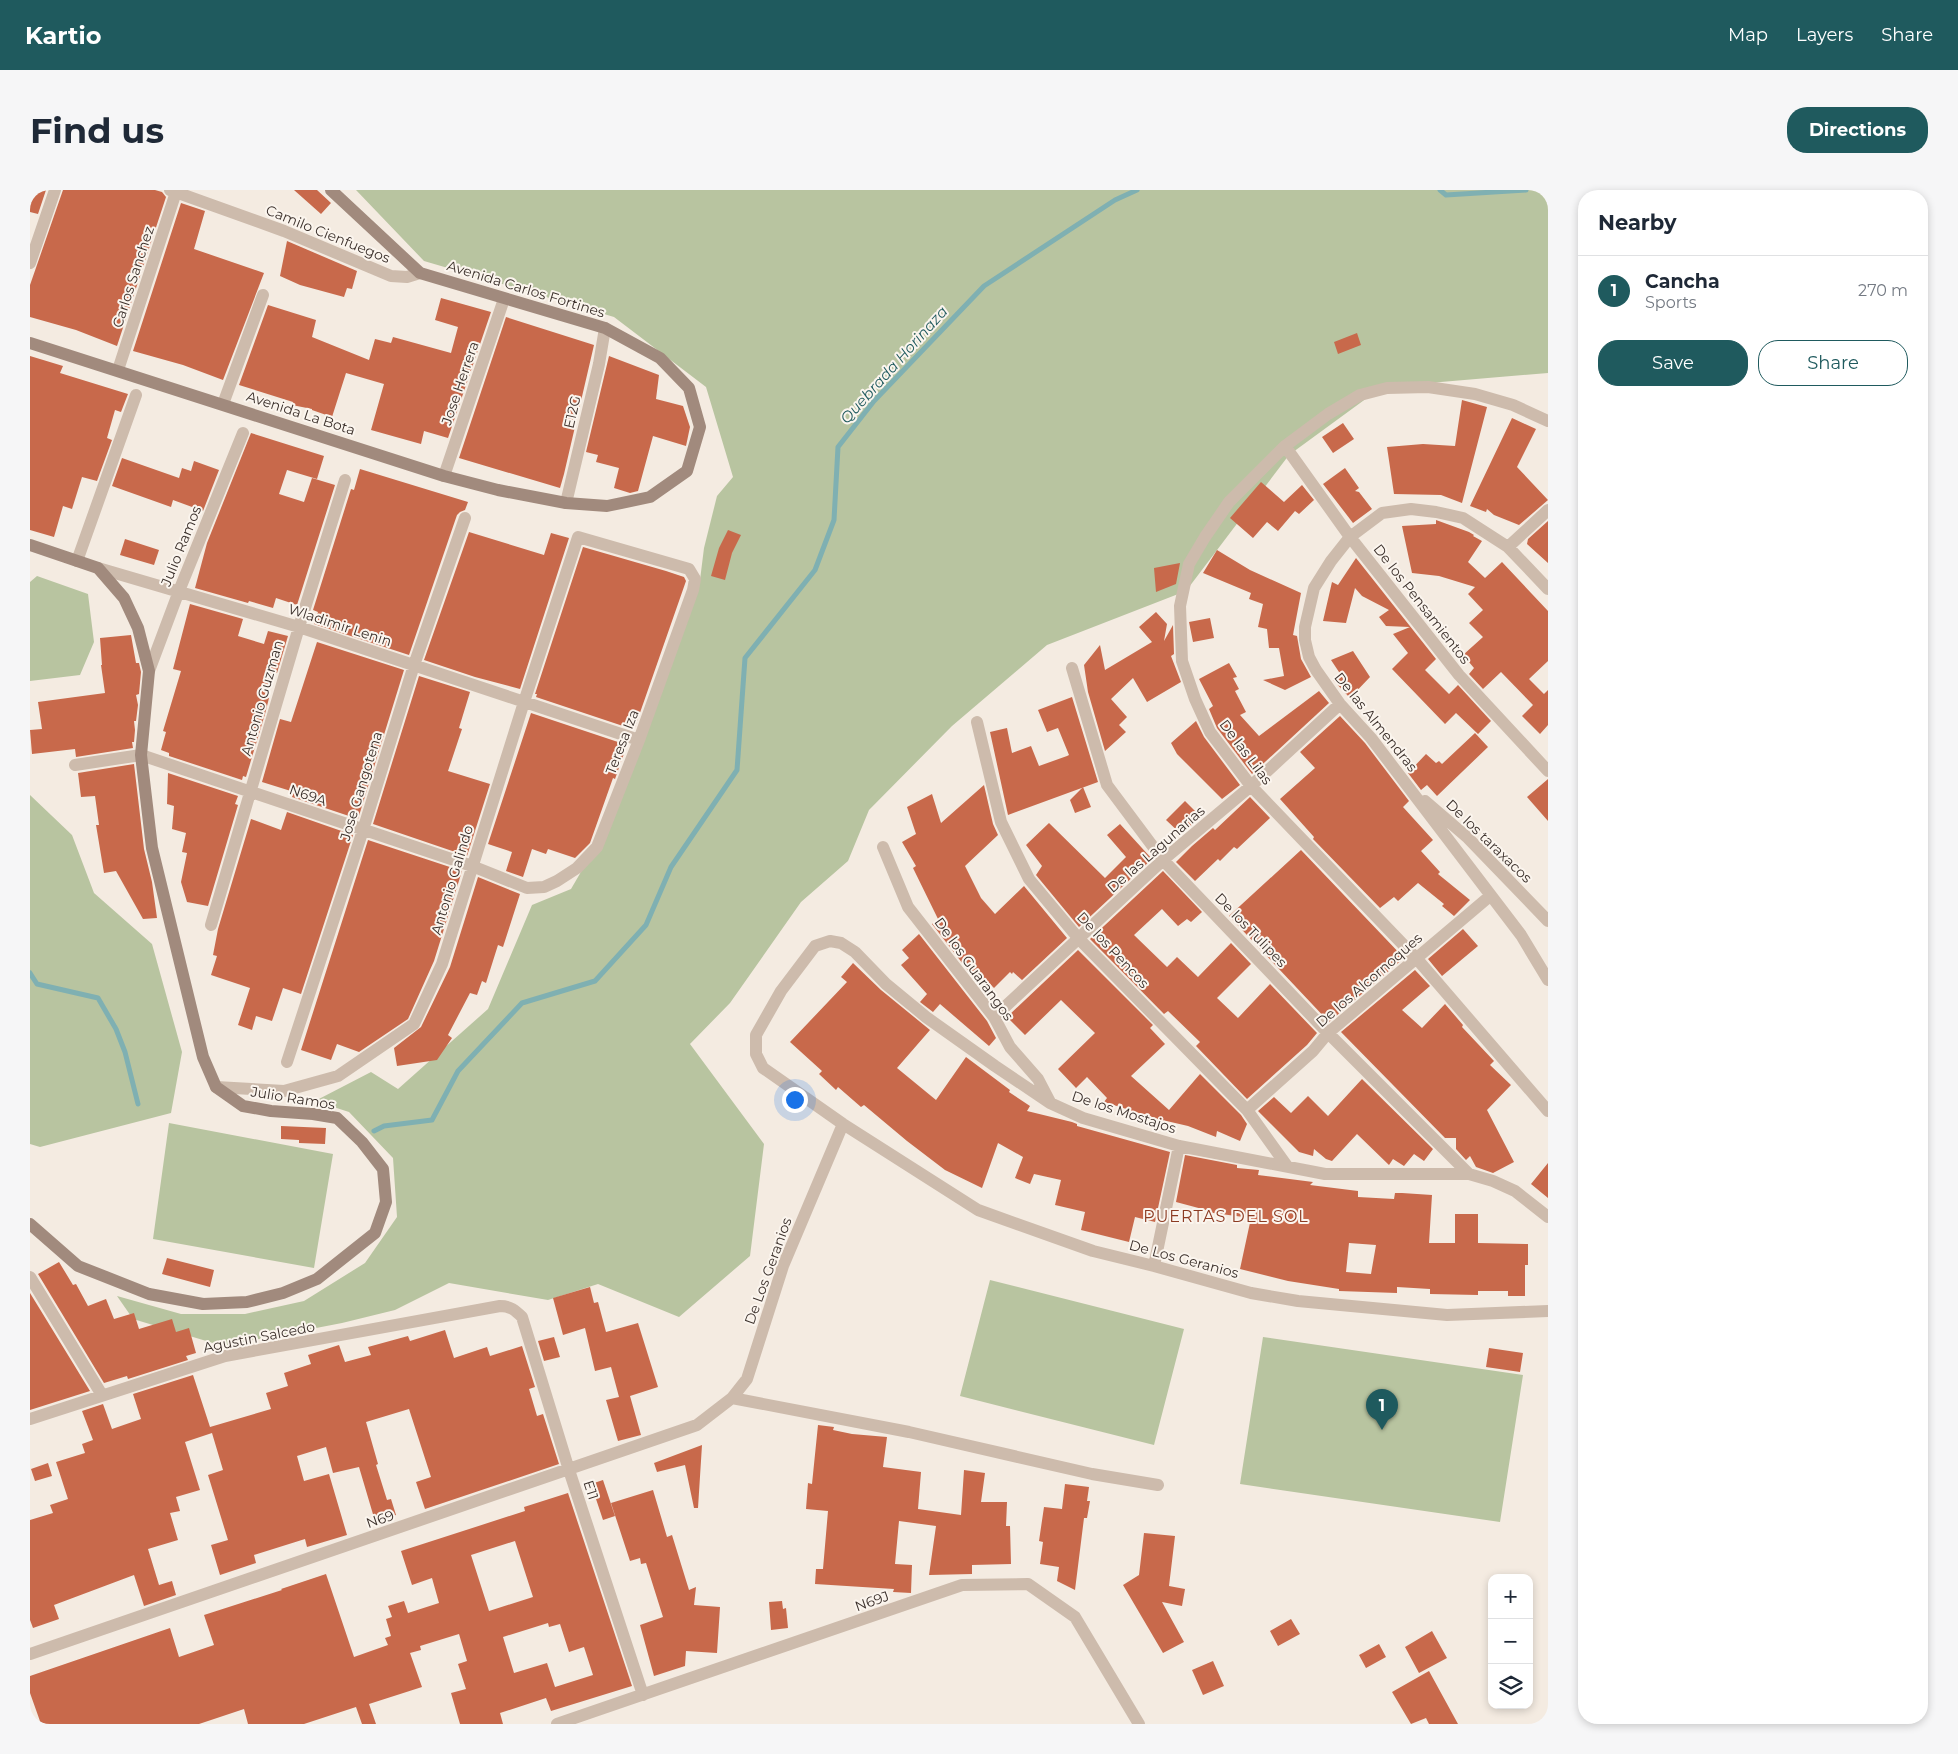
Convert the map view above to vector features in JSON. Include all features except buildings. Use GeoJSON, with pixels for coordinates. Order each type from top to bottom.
{"type":"FeatureCollection","features":[{"type":"Feature","properties":{"kind":"street"},"geometry":{"type":"LineString","coordinates":[[30,263],[55,190]]}},
{"type":"Feature","properties":{"kind":"street","name":"Avenida Carlos Fortines"},"geometry":{"type":"LineString","coordinates":[[331,190],[420,273],[605,328],[660,358],[690,388],[700,427],[687,471],[650,497],[607,506],[566,503]]}},
{"type":"Feature","properties":{"kind":"street","name":"Camilo Cienfuegos"},"geometry":{"type":"LineString","coordinates":[[173,191],[202,195],[391,276],[407,277],[420,273]]}},
{"type":"Feature","properties":{"kind":"street","name":"Carlos Sanchez"},"geometry":{"type":"LineString","coordinates":[[118,370],[173,191]]}},
{"type":"Feature","properties":{"kind":"street"},"geometry":{"type":"LineString","coordinates":[[223,404],[263,296]]}},
{"type":"Feature","properties":{"kind":"street","name":"Jose Herrera"},"geometry":{"type":"LineString","coordinates":[[444,476],[504,299]]}},
{"type":"Feature","properties":{"kind":"street","name":"E12G"},"geometry":{"type":"LineString","coordinates":[[566,503],[599,364],[605,328]]}},
{"type":"Feature","properties":{"kind":"street","name":"Avenida La Bota"},"geometry":{"type":"LineString","coordinates":[[30,343],[444,476],[498,490],[566,503]]}},
{"type":"Feature","properties":{"kind":"street","name":"De las Lilas"},"geometry":{"type":"LineString","coordinates":[[1548,421],[1512,405],[1475,394],[1428,388],[1387,388],[1360,395],[1328,414],[1285,446],[1229,502],[1205,536],[1190,564],[1180,606],[1182,661],[1195,699],[1210,732],[1251,786],[1417,959],[1548,1111]]}},
{"type":"Feature","properties":{"kind":"street"},"geometry":{"type":"LineString","coordinates":[[77,561],[136,395]]}},
{"type":"Feature","properties":{"kind":"street","name":"Julio Ramos"},"geometry":{"type":"LineString","coordinates":[[30,1224],[78,1266],[149,1294],[203,1304],[247,1302],[283,1293],[317,1279],[375,1233],[386,1202],[383,1169],[362,1142],[337,1118],[313,1114],[271,1112],[243,1106],[216,1087],[203,1057],[152,848],[141,755],[149,671],[179,591],[244,433]]}},
{"type":"Feature","properties":{"kind":"street","name":"De los Pensamientos"},"geometry":{"type":"LineString","coordinates":[[1285,446],[1350,537],[1459,675],[1548,771]]}},
{"type":"Feature","properties":{"kind":"street","name":"Antonio Guzman"},"geometry":{"type":"LineString","coordinates":[[211,925],[299,627],[345,480]]}},
{"type":"Feature","properties":{"kind":"street","name":"De las Almendras"},"geometry":{"type":"LineString","coordinates":[[1548,590],[1508,547],[1463,518],[1411,509],[1382,513],[1350,537],[1330,560],[1314,588],[1305,627],[1305,640],[1316,670],[1340,704],[1371,738],[1521,935],[1548,980]]}},
{"type":"Feature","properties":{"kind":"street"},"geometry":{"type":"LineString","coordinates":[[1508,547],[1548,510]]}},
{"type":"Feature","properties":{"kind":"street","name":"Jose Gangotena"},"geometry":{"type":"LineString","coordinates":[[287,1062],[363,830],[414,664],[465,518]]}},
{"type":"Feature","properties":{"kind":"street","name":"Teresa Iza"},"geometry":{"type":"LineString","coordinates":[[527,888],[544,887],[558,881],[577,868],[597,847],[639,740],[693,590],[695,579],[689,569],[578,537]]}},
{"type":"Feature","properties":{"kind":"street","name":"Antonio Galindo"},"geometry":{"type":"LineString","coordinates":[[216,1087],[284,1091],[338,1076],[414,1024],[442,964],[578,537]]}},
{"type":"Feature","properties":{"kind":"street","name":"Wladimir Lenin"},"geometry":{"type":"LineString","coordinates":[[30,545],[98,568],[299,627],[639,740]]}},
{"type":"Feature","properties":{"kind":"street","name":"Julio Ramos"},"geometry":{"type":"LineString","coordinates":[[98,568],[124,598],[138,628],[149,671]]}},
{"type":"Feature","properties":{"kind":"street","name":"De los Tulipes"},"geometry":{"type":"LineString","coordinates":[[1072,668],[1107,785],[1163,860],[1328,1032],[1469,1174]]}},
{"type":"Feature","properties":{"kind":"street","name":"De las Lagunarias"},"geometry":{"type":"LineString","coordinates":[[994,1017],[1163,860],[1251,786],[1340,704]]}},
{"type":"Feature","properties":{"kind":"street","name":"De los Pencos"},"geometry":{"type":"LineString","coordinates":[[976,722],[1001,822],[1030,879],[1079,938],[1247,1110],[1287,1166]]}},
{"type":"Feature","properties":{"kind":"street","name":"N69A"},"geometry":{"type":"LineString","coordinates":[[75,765],[141,755],[472,866],[527,888]]}},
{"type":"Feature","properties":{"kind":"street","name":"De los taraxacos"},"geometry":{"type":"LineString","coordinates":[[1406,784],[1468,838],[1548,921]]}},
{"type":"Feature","properties":{"kind":"street","name":"De los Guarangos"},"geometry":{"type":"LineString","coordinates":[[883,847],[908,906],[994,1017],[1010,1047],[1038,1079],[1050,1103]]}},
{"type":"Feature","properties":{"kind":"street","name":"De los Alcornoques"},"geometry":{"type":"LineString","coordinates":[[1247,1110],[1313,1051],[1328,1032],[1490,896]]}},
{"type":"Feature","properties":{"kind":"street","name":"De los Mostajos"},"geometry":{"type":"LineString","coordinates":[[763,1068],[756,1054],[756,1036],[781,990],[815,946],[830,941],[840,943],[854,952],[886,984],[926,1017],[1050,1103],[1083,1118],[1179,1146],[1325,1174],[1469,1174],[1493,1181],[1515,1191],[1548,1217]]}},
{"type":"Feature","properties":{"kind":"street","name":"De Los Geranios"},"geometry":{"type":"LineString","coordinates":[[763,1068],[843,1124],[978,1210],[1094,1251],[1251,1293],[1298,1302],[1447,1315],[1548,1311]]}},
{"type":"Feature","properties":{"kind":"street","name":"De Los Geranios"},"geometry":{"type":"LineString","coordinates":[[732,1398],[747,1380],[783,1266],[843,1124]]}},
{"type":"Feature","properties":{"kind":"street"},"geometry":{"type":"LineString","coordinates":[[1154,1266],[1179,1146]]}},
{"type":"Feature","properties":{"kind":"street"},"geometry":{"type":"LineString","coordinates":[[30,1277],[102,1395]]}},
{"type":"Feature","properties":{"kind":"street","name":"Agustin Salcedo"},"geometry":{"type":"LineString","coordinates":[[30,1418],[225,1356],[500,1306]]}},
{"type":"Feature","properties":{"kind":"street","name":"E11"},"geometry":{"type":"LineString","coordinates":[[500,1306],[509,1306],[522,1317],[569,1470],[643,1695]]}},
{"type":"Feature","properties":{"kind":"street"},"geometry":{"type":"LineString","coordinates":[[732,1398],[909,1432],[1092,1474],[1158,1485]]}},
{"type":"Feature","properties":{"kind":"street","name":"N69"},"geometry":{"type":"LineString","coordinates":[[30,1654],[697,1425],[732,1398]]}},
{"type":"Feature","properties":{"kind":"street","name":"N69J"},"geometry":{"type":"LineString","coordinates":[[558,1724],[962,1586],[1028,1584],[1075,1616],[1139,1724]]}},
{"type":"Feature","properties":{"kind":"green space"},"geometry":{"type":"Polygon","coordinates":[[[356,190],[1548,190],[1548,373],[1382,387],[1289,455],[1186,591],[1047,645],[952,726],[869,810],[848,861],[801,902],[730,1003],[690,1044],[764,1144],[750,1256],[679,1317],[598,1284],[548,1300],[449,1283],[395,1310],[342,1323],[223,1346],[133,1319],[117,1296],[181,1314],[245,1314],[304,1301],[365,1263],[397,1217],[393,1158],[349,1112],[315,1101],[371,1072],[398,1089],[488,1009],[532,905],[571,889],[599,841],[700,580],[704,548],[717,496],[733,477],[706,387],[614,317],[424,261],[356,190]]]}},
{"type":"Feature","properties":{"kind":"green space"},"geometry":{"type":"Polygon","coordinates":[[[37,576],[88,594],[94,642],[80,675],[30,681],[30,582],[37,576]]]}},
{"type":"Feature","properties":{"kind":"green space"},"geometry":{"type":"Polygon","coordinates":[[[30,795],[72,835],[94,893],[152,944],[182,1052],[171,1113],[40,1147],[30,1144],[30,795]]]}},
{"type":"Feature","properties":{"kind":"green space"},"geometry":{"type":"Polygon","coordinates":[[[169,1123],[333,1154],[314,1268],[153,1239],[169,1123]]]}},
{"type":"Feature","properties":{"kind":"green space"},"geometry":{"type":"Polygon","coordinates":[[[990,1280],[1184,1329],[1154,1445],[960,1396],[990,1280]]]}},
{"type":"Feature","properties":{"kind":"green space"},"geometry":{"type":"Polygon","coordinates":[[[1263,1337],[1523,1375],[1500,1522],[1240,1484],[1263,1337]]]}},
{"type":"Feature","properties":{"kind":"waterway","name":"Quebrada Horinaza"},"geometry":{"type":"LineString","coordinates":[[374,1131],[384,1126],[432,1120],[458,1071],[522,1003],[595,981],[646,925],[671,867],[737,770],[745,658],[815,570],[834,520],[838,447],[874,401],[984,286],[1115,200],[1137,190]]}},
{"type":"Feature","properties":{"kind":"waterway"},"geometry":{"type":"LineString","coordinates":[[1440,190],[1446,195],[1526,190]]}},
{"type":"Feature","properties":{"kind":"waterway","name":"Quebrada Horinaza"},"geometry":{"type":"LineString","coordinates":[[30,973],[37,984],[98,998],[116,1029],[125,1052],[138,1104]]}},
{"type":"Feature","properties":{"kind":"place","name":"Cancha"},"geometry":{"type":"Point","coordinates":[1382,1430]}},
{"type":"Feature","properties":{"kind":"district","name":"PUERTAS DEL SOL"},"geometry":{"type":"Point","coordinates":[1226,1216]}}]}
